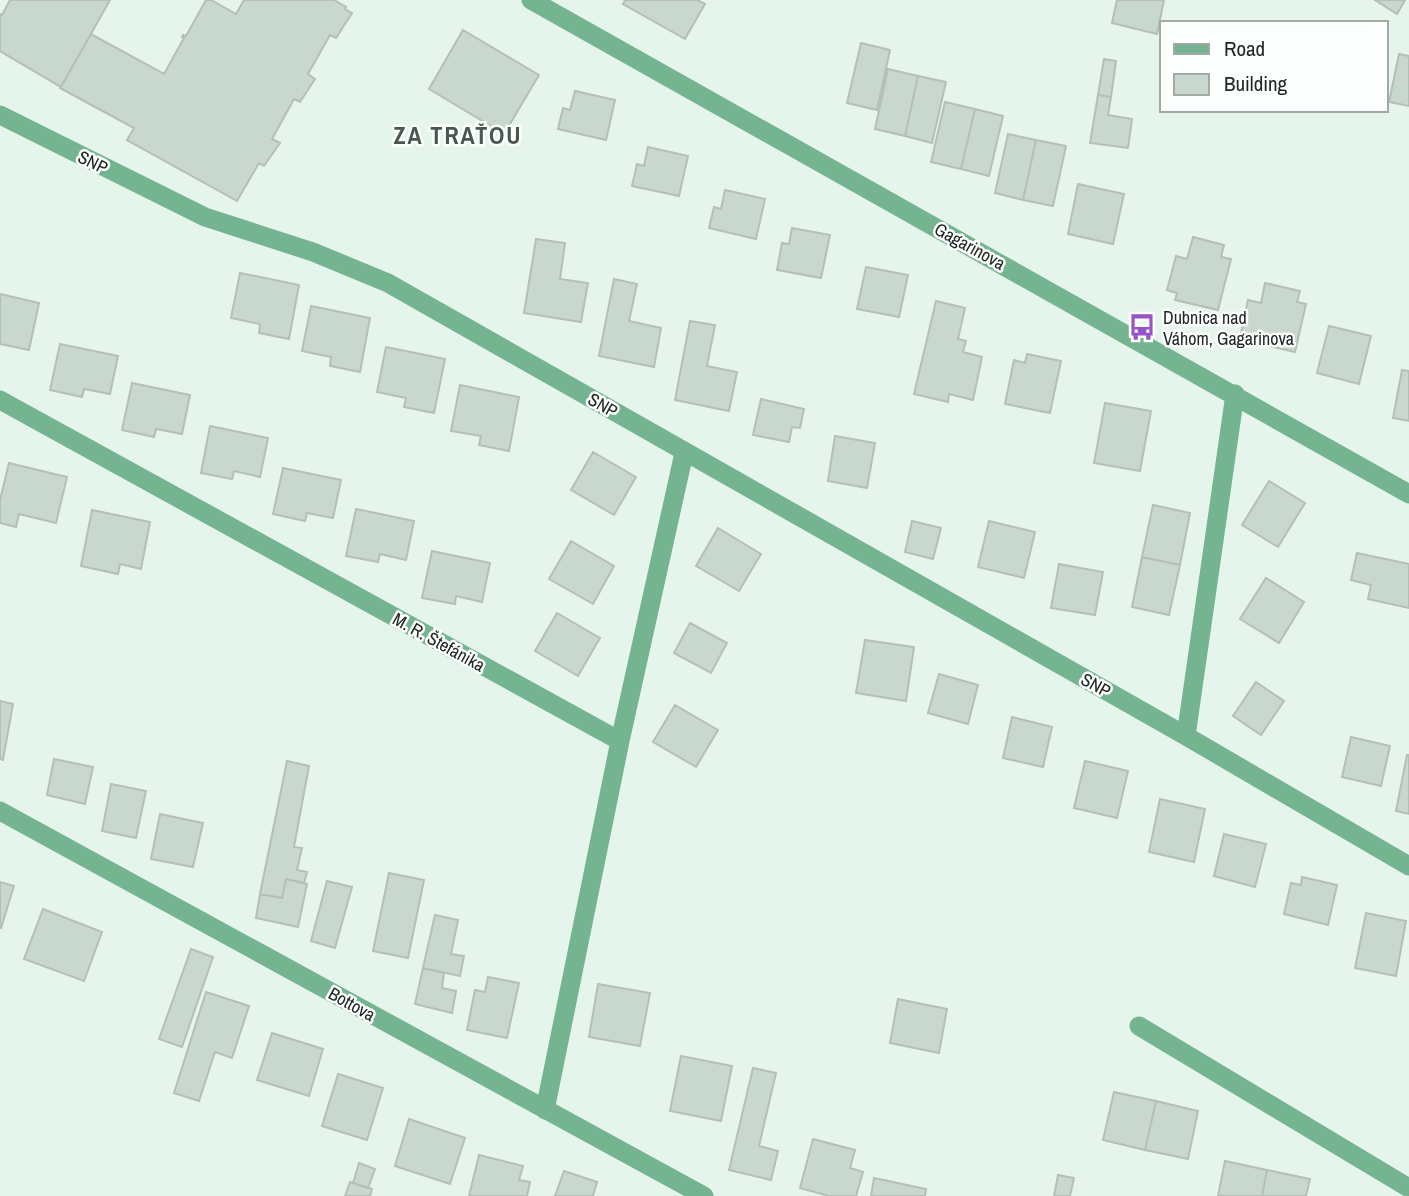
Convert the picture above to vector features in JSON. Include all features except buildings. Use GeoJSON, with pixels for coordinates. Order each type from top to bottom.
{"type":"FeatureCollection","features":[{"type":"Feature","properties":{"kind":"street","name":"Gagarinova"},"geometry":{"type":"LineString","coordinates":[[531,0],[1409,494]]}},
{"type":"Feature","properties":{"kind":"street","name":"SNP"},"geometry":{"type":"LineString","coordinates":[[0,116],[205,217],[313,251],[388,284],[1186,736],[1409,866]]}},
{"type":"Feature","properties":{"kind":"street"},"geometry":{"type":"LineString","coordinates":[[1186,736],[1235,394]]}},
{"type":"Feature","properties":{"kind":"street","name":"M. R. Štefánika"},"geometry":{"type":"LineString","coordinates":[[0,401],[620,741]]}},
{"type":"Feature","properties":{"kind":"street"},"geometry":{"type":"LineString","coordinates":[[545,1110],[620,741],[684,453]]}},
{"type":"Feature","properties":{"kind":"street","name":"Bottova"},"geometry":{"type":"LineString","coordinates":[[0,811],[704,1196]]}},
{"type":"Feature","properties":{"kind":"street"},"geometry":{"type":"LineString","coordinates":[[1139,1027],[1409,1188]]}},
{"type":"Feature","properties":{"kind":"place","name":"Dubnica nad Váhom, Gagarinova"},"geometry":{"type":"Point","coordinates":[1142,327]}},
{"type":"Feature","properties":{"kind":"district","name":"ZA TRAŤOU"},"geometry":{"type":"Point","coordinates":[458,135]}}]}
